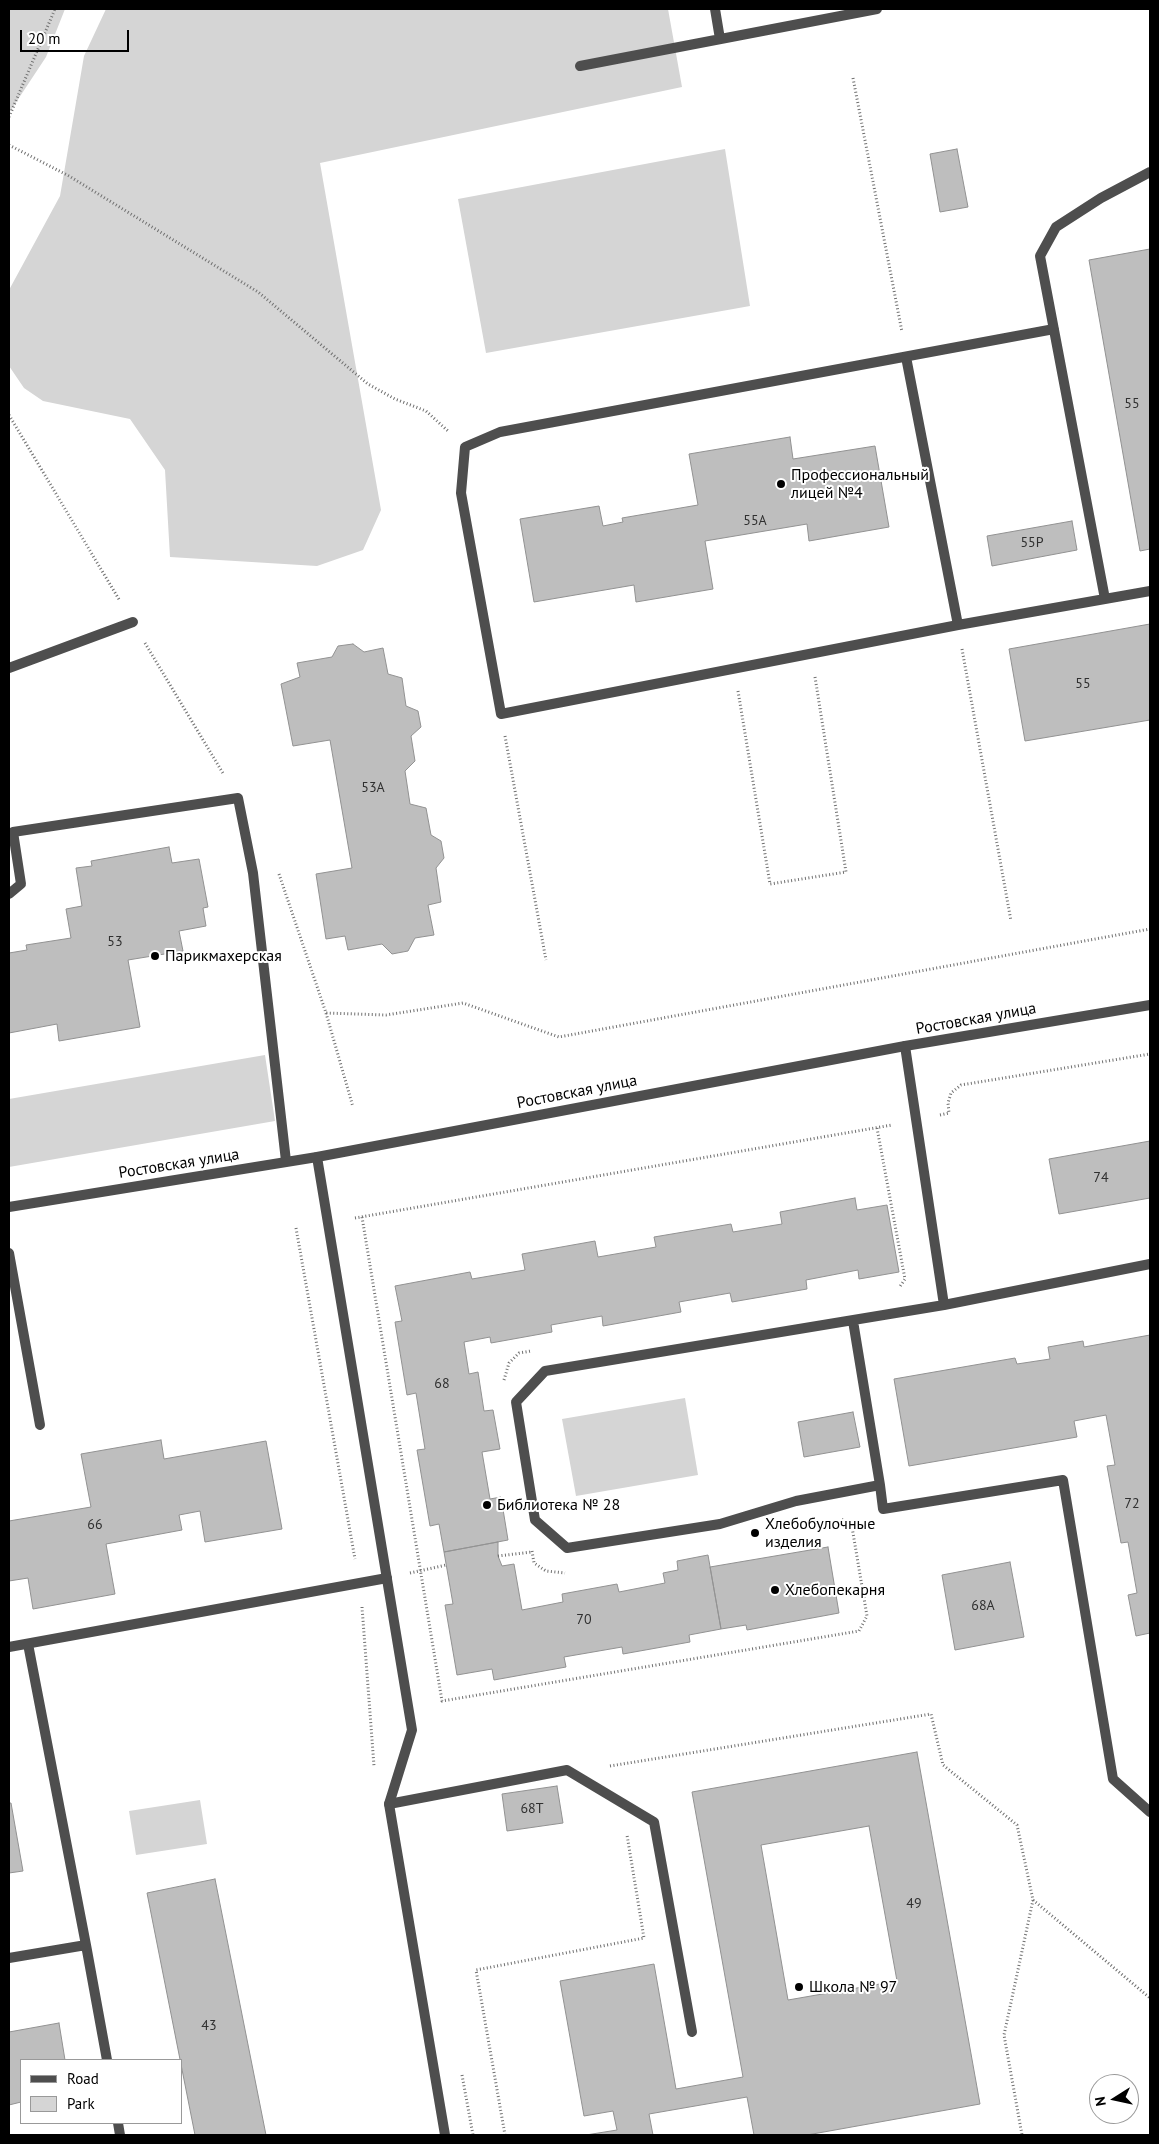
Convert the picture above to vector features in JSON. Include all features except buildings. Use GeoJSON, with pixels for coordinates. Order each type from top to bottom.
{"type":"FeatureCollection","features":[{"type":"Feature","properties":{"kind":"street"},"geometry":{"type":"LineString","coordinates":[[715,9],[720,39]]}},
{"type":"Feature","properties":{"kind":"street"},"geometry":{"type":"LineString","coordinates":[[580,66],[877,9]]}},
{"type":"Feature","properties":{"kind":"street"},"geometry":{"type":"LineString","coordinates":[[1105,599],[1040,256],[1056,227],[1101,198],[1150,172]]}},
{"type":"Feature","properties":{"kind":"street"},"geometry":{"type":"LineString","coordinates":[[1054,329],[500,432],[465,447],[461,492],[501,714],[958,625],[1150,591]]}},
{"type":"Feature","properties":{"kind":"street"},"geometry":{"type":"LineString","coordinates":[[906,358],[958,625]]}},
{"type":"Feature","properties":{"kind":"street"},"geometry":{"type":"LineString","coordinates":[[9,668],[133,622]]}},
{"type":"Feature","properties":{"kind":"street"},"geometry":{"type":"LineString","coordinates":[[9,894],[21,884],[14,832],[238,798],[253,873],[286,1161]]}},
{"type":"Feature","properties":{"kind":"street","name":"Ростовская улица"},"geometry":{"type":"LineString","coordinates":[[9,1207],[286,1161],[317,1158],[610,1100],[905,1046],[1150,1005]]}},
{"type":"Feature","properties":{"kind":"street"},"geometry":{"type":"LineString","coordinates":[[905,1046],[944,1305]]}},
{"type":"Feature","properties":{"kind":"street"},"geometry":{"type":"LineString","coordinates":[[317,1158],[412,1730],[389,1804],[445,2135]]}},
{"type":"Feature","properties":{"kind":"street"},"geometry":{"type":"LineString","coordinates":[[9,1252],[40,1425]]}},
{"type":"Feature","properties":{"kind":"street"},"geometry":{"type":"LineString","coordinates":[[880,1485],[796,1501],[720,1524],[567,1548],[535,1520],[516,1402],[545,1371],[944,1305],[1150,1264]]}},
{"type":"Feature","properties":{"kind":"street"},"geometry":{"type":"LineString","coordinates":[[853,1321],[883,1509],[1063,1480],[1113,1779],[1150,1812]]}},
{"type":"Feature","properties":{"kind":"street"},"geometry":{"type":"LineString","coordinates":[[9,1647],[387,1578]]}},
{"type":"Feature","properties":{"kind":"street"},"geometry":{"type":"LineString","coordinates":[[28,1644],[86,1945],[106,2059]]}},
{"type":"Feature","properties":{"kind":"street"},"geometry":{"type":"LineString","coordinates":[[389,1804],[567,1770],[654,1822],[692,2032]]}},
{"type":"Feature","properties":{"kind":"street"},"geometry":{"type":"LineString","coordinates":[[9,1958],[86,1945]]}},
{"type":"Feature","properties":{"kind":"path"},"geometry":{"type":"LineString","coordinates":[[9,117],[55,9]]}},
{"type":"Feature","properties":{"kind":"path"},"geometry":{"type":"LineString","coordinates":[[853,78],[906,358]]}},
{"type":"Feature","properties":{"kind":"path"},"geometry":{"type":"LineString","coordinates":[[9,145],[69,176],[258,292],[368,384],[395,399],[426,411],[465,447]]}},
{"type":"Feature","properties":{"kind":"path"},"geometry":{"type":"LineString","coordinates":[[958,625],[1011,921]]}},
{"type":"Feature","properties":{"kind":"path"},"geometry":{"type":"LineString","coordinates":[[734,668],[770,884],[846,872],[811,654]]}},
{"type":"Feature","properties":{"kind":"path"},"geometry":{"type":"LineString","coordinates":[[501,714],[546,960]]}},
{"type":"Feature","properties":{"kind":"path"},"geometry":{"type":"LineString","coordinates":[[559,1037],[1150,929]]}},
{"type":"Feature","properties":{"kind":"path"},"geometry":{"type":"LineString","coordinates":[[326,1013],[353,1107]]}},
{"type":"Feature","properties":{"kind":"path"},"geometry":{"type":"LineString","coordinates":[[355,1218],[916,1120],[949,1113],[948,1103],[952,1092],[960,1085],[1150,1054]]}},
{"type":"Feature","properties":{"kind":"path"},"geometry":{"type":"LineString","coordinates":[[877,1128],[905,1279],[898,1289]]}},
{"type":"Feature","properties":{"kind":"path"},"geometry":{"type":"LineString","coordinates":[[362,1217],[442,1701],[859,1630],[867,1616],[852,1526],[839,1517]]}},
{"type":"Feature","properties":{"kind":"path"},"geometry":{"type":"LineString","coordinates":[[504,1389],[504,1376],[509,1363],[520,1353],[539,1350]]}},
{"type":"Feature","properties":{"kind":"path"},"geometry":{"type":"LineString","coordinates":[[530,1546],[534,1563],[546,1571],[559,1574],[568,1572]]}},
{"type":"Feature","properties":{"kind":"path"},"geometry":{"type":"LineString","coordinates":[[387,1578],[446,1565]]}},
{"type":"Feature","properties":{"kind":"path"},"geometry":{"type":"LineString","coordinates":[[506,2135],[476,1970],[644,1938],[615,1766],[930,1714],[943,1764],[1018,1825],[1032,1900],[1004,2035],[1022,2135]]}},
{"type":"Feature","properties":{"kind":"path"},"geometry":{"type":"LineString","coordinates":[[1032,1900],[1150,1998]]}},
{"type":"Feature","properties":{"kind":"green space"},"geometry":{"type":"Polygon","coordinates":[[[9,9],[65,9],[46,57],[9,113],[9,9]]]}},
{"type":"Feature","properties":{"kind":"green space"},"geometry":{"type":"Polygon","coordinates":[[[106,9],[668,9],[682,87],[320,163],[381,510],[363,550],[317,566],[170,557],[165,470],[130,419],[43,401],[24,388],[9,366],[9,290],[60,196],[84,56],[106,9]]]}},
{"type":"Feature","properties":{"kind":"green space"},"geometry":{"type":"Polygon","coordinates":[[[725,149],[750,306],[486,353],[458,199],[725,149]]]}},
{"type":"Feature","properties":{"kind":"green space"},"geometry":{"type":"Polygon","coordinates":[[[265,1055],[275,1121],[9,1167],[9,1099],[265,1055]]]}},
{"type":"Feature","properties":{"kind":"green space"},"geometry":{"type":"Polygon","coordinates":[[[685,1398],[698,1475],[576,1496],[562,1419],[685,1398]]]}},
{"type":"Feature","properties":{"kind":"green space"},"geometry":{"type":"Polygon","coordinates":[[[200,1800],[207,1844],[136,1855],[129,1811],[200,1800]]]}},
{"type":"Feature","properties":{"kind":"place","name":"Профессиональный лицей №4"},"geometry":{"type":"Point","coordinates":[781,484]}},
{"type":"Feature","properties":{"kind":"place","name":"Парикмахерская"},"geometry":{"type":"Point","coordinates":[155,956]}},
{"type":"Feature","properties":{"kind":"place","name":"Библиотека № 28"},"geometry":{"type":"Point","coordinates":[487,1505]}},
{"type":"Feature","properties":{"kind":"place","name":"Хлебобулочные изделия"},"geometry":{"type":"Point","coordinates":[755,1533]}},
{"type":"Feature","properties":{"kind":"place","name":"Хлебопекарня"},"geometry":{"type":"Point","coordinates":[775,1590]}},
{"type":"Feature","properties":{"kind":"place","name":"Школа № 97"},"geometry":{"type":"Point","coordinates":[799,1987]}}]}
